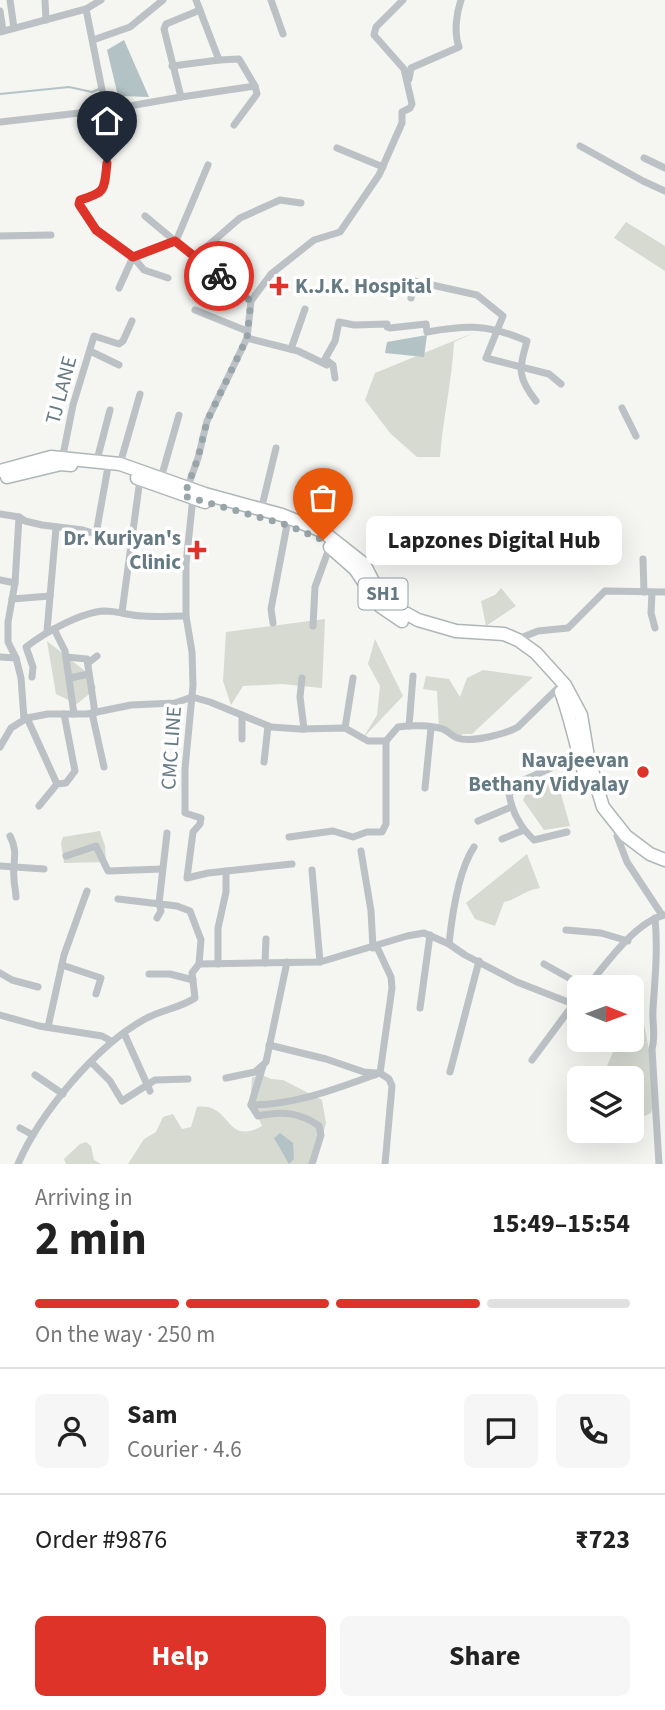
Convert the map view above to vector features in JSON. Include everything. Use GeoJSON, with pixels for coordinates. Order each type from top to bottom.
{"type":"FeatureCollection","features":[{"type":"Feature","properties":{"kind":"main road","name":"SH1"},"geometry":{"type":"LineString","coordinates":[[0,471],[40,459],[108,464],[161,478],[190,493],[287,525],[323,540],[355,569],[380,606],[400,620],[441,635],[504,642],[536,660],[559,687],[572,721],[579,759],[596,810],[629,848],[665,868]]}},
{"type":"Feature","properties":{"kind":"main road","name":"SH1"},"geometry":{"type":"LineString","coordinates":[[0,479],[62,460]]}},
{"type":"Feature","properties":{"kind":"main road","name":"SH1"},"geometry":{"type":"LineString","coordinates":[[108,464],[140,479],[282,515],[322,531],[364,564],[376,585],[398,610],[418,620],[456,631],[504,634],[518,640],[536,653],[565,685],[581,715],[588,757],[603,807],[626,836],[650,854],[665,860]]}},
{"type":"Feature","properties":{"kind":"street"},"geometry":{"type":"LineString","coordinates":[[10,0],[14,28]]}},
{"type":"Feature","properties":{"kind":"street"},"geometry":{"type":"LineString","coordinates":[[45,0],[46,20]]}},
{"type":"Feature","properties":{"kind":"street"},"geometry":{"type":"LineString","coordinates":[[0,11],[2,31],[86,9],[101,0]]}},
{"type":"Feature","properties":{"kind":"street"},"geometry":{"type":"LineString","coordinates":[[93,40],[130,27],[163,0]]}},
{"type":"Feature","properties":{"kind":"street"},"geometry":{"type":"LineString","coordinates":[[196,0],[219,60]]}},
{"type":"Feature","properties":{"kind":"street"},"geometry":{"type":"LineString","coordinates":[[271,0],[283,34]]}},
{"type":"Feature","properties":{"kind":"street"},"geometry":{"type":"LineString","coordinates":[[145,216],[251,301],[271,274],[314,240],[340,232],[383,167],[402,123],[402,112],[412,104],[404,69],[374,35],[376,27],[403,0]]}},
{"type":"Feature","properties":{"kind":"street"},"geometry":{"type":"LineString","coordinates":[[408,83],[411,68],[459,47],[456,40],[457,9],[461,0]]}},
{"type":"Feature","properties":{"kind":"street"},"geometry":{"type":"LineString","coordinates":[[86,9],[106,110],[108,147],[104,189],[100,194],[80,200],[79,207],[96,230],[133,257],[144,270],[168,278]]}},
{"type":"Feature","properties":{"kind":"street"},"geometry":{"type":"LineString","coordinates":[[181,97],[164,29],[166,24],[200,10]]}},
{"type":"Feature","properties":{"kind":"street"},"geometry":{"type":"LineString","coordinates":[[172,65],[239,59],[257,94],[234,125]]}},
{"type":"Feature","properties":{"kind":"street"},"geometry":{"type":"LineString","coordinates":[[0,122],[106,110],[255,86]]}},
{"type":"Feature","properties":{"kind":"street"},"geometry":{"type":"LineString","coordinates":[[580,146],[665,191]]}},
{"type":"Feature","properties":{"kind":"street"},"geometry":{"type":"LineString","coordinates":[[337,148],[383,167]]}},
{"type":"Feature","properties":{"kind":"street"},"geometry":{"type":"LineString","coordinates":[[645,158],[665,168]]}},
{"type":"Feature","properties":{"kind":"street"},"geometry":{"type":"LineString","coordinates":[[119,288],[133,257],[175,241],[208,165]]}},
{"type":"Feature","properties":{"kind":"street"},"geometry":{"type":"LineString","coordinates":[[195,257],[240,218],[280,200],[301,203]]}},
{"type":"Feature","properties":{"kind":"street"},"geometry":{"type":"LineString","coordinates":[[0,236],[51,235]]}},
{"type":"Feature","properties":{"kind":"street"},"geometry":{"type":"LineString","coordinates":[[411,298],[414,281],[477,295],[503,316],[486,358],[549,374],[561,384]]}},
{"type":"Feature","properties":{"kind":"street","name":"CMC LINE"},"geometry":{"type":"LineString","coordinates":[[251,301],[247,335],[207,421],[190,493],[186,564],[192,697],[185,769],[185,813],[201,818],[194,831],[187,878],[208,873],[292,864]]}},
{"type":"Feature","properties":{"kind":"street"},"geometry":{"type":"LineString","coordinates":[[291,349],[305,309]]}},
{"type":"Feature","properties":{"kind":"street"},"geometry":{"type":"LineString","coordinates":[[195,310],[247,335],[291,349],[327,365]]}},
{"type":"Feature","properties":{"kind":"street","name":"TJ LANE"},"geometry":{"type":"LineString","coordinates":[[62,460],[73,405],[94,336],[118,344],[122,342],[132,321]]}},
{"type":"Feature","properties":{"kind":"street"},"geometry":{"type":"LineString","coordinates":[[335,378],[333,365],[325,359],[335,341],[339,322],[354,325],[387,324],[390,328],[426,324],[426,332],[478,326],[499,330],[527,341],[520,378],[536,401]]}},
{"type":"Feature","properties":{"kind":"street"},"geometry":{"type":"LineString","coordinates":[[90,351],[119,365]]}},
{"type":"Feature","properties":{"kind":"street"},"geometry":{"type":"LineString","coordinates":[[108,464],[140,394]]}},
{"type":"Feature","properties":{"kind":"street"},"geometry":{"type":"LineString","coordinates":[[622,408],[636,436]]}},
{"type":"Feature","properties":{"kind":"street"},"geometry":{"type":"LineString","coordinates":[[96,534],[108,464],[110,410]]}},
{"type":"Feature","properties":{"kind":"street"},"geometry":{"type":"LineString","coordinates":[[161,478],[179,415]]}},
{"type":"Feature","properties":{"kind":"street"},"geometry":{"type":"LineString","coordinates":[[260,510],[276,448]]}},
{"type":"Feature","properties":{"kind":"street"},"geometry":{"type":"LineString","coordinates":[[122,612],[140,479]]}},
{"type":"Feature","properties":{"kind":"street"},"geometry":{"type":"LineString","coordinates":[[0,514],[96,534],[130,545]]}},
{"type":"Feature","properties":{"kind":"street"},"geometry":{"type":"LineString","coordinates":[[19,517],[8,642],[21,678],[26,719],[57,784]]}},
{"type":"Feature","properties":{"kind":"street"},"geometry":{"type":"LineString","coordinates":[[273,623],[271,609],[287,525]]}},
{"type":"Feature","properties":{"kind":"street"},"geometry":{"type":"LineString","coordinates":[[56,527],[50,596],[51,630],[66,657],[74,714]]}},
{"type":"Feature","properties":{"kind":"street"},"geometry":{"type":"LineString","coordinates":[[313,626],[315,587],[330,547]]}},
{"type":"Feature","properties":{"kind":"street"},"geometry":{"type":"LineString","coordinates":[[643,559],[651,613],[656,628]]}},
{"type":"Feature","properties":{"kind":"street"},"geometry":{"type":"LineString","coordinates":[[0,580],[15,583]]}},
{"type":"Feature","properties":{"kind":"street"},"geometry":{"type":"LineString","coordinates":[[518,640],[537,631],[568,628],[605,591],[665,592]]}},
{"type":"Feature","properties":{"kind":"street"},"geometry":{"type":"LineString","coordinates":[[12,599],[50,596]]}},
{"type":"Feature","properties":{"kind":"street"},"geometry":{"type":"LineString","coordinates":[[32,677],[33,667],[26,647],[51,630],[86,615],[103,611],[140,616],[187,616]]}},
{"type":"Feature","properties":{"kind":"street"},"geometry":{"type":"LineString","coordinates":[[88,663],[97,656]]}},
{"type":"Feature","properties":{"kind":"street"},"geometry":{"type":"LineString","coordinates":[[0,657],[16,658]]}},
{"type":"Feature","properties":{"kind":"street"},"geometry":{"type":"LineString","coordinates":[[66,657],[87,659],[93,713],[104,766]]}},
{"type":"Feature","properties":{"kind":"street"},"geometry":{"type":"LineString","coordinates":[[70,678],[89,674]]}},
{"type":"Feature","properties":{"kind":"street"},"geometry":{"type":"LineString","coordinates":[[409,726],[413,676]]}},
{"type":"Feature","properties":{"kind":"street"},"geometry":{"type":"LineString","coordinates":[[302,678],[300,697],[304,729]]}},
{"type":"Feature","properties":{"kind":"street"},"geometry":{"type":"LineString","coordinates":[[345,728],[353,678]]}},
{"type":"Feature","properties":{"kind":"street"},"geometry":{"type":"LineString","coordinates":[[289,837],[333,831],[353,837],[367,832],[382,832],[386,824],[386,741],[398,727],[445,730],[461,739],[510,732],[559,687]]}},
{"type":"Feature","properties":{"kind":"street"},"geometry":{"type":"LineString","coordinates":[[0,747],[3,736],[26,719],[48,714],[93,713],[131,705],[175,703],[192,697],[281,729],[345,728],[368,741],[386,741]]}},
{"type":"Feature","properties":{"kind":"street"},"geometry":{"type":"LineString","coordinates":[[39,806],[57,784],[66,783],[75,771],[64,714]]}},
{"type":"Feature","properties":{"kind":"street"},"geometry":{"type":"LineString","coordinates":[[242,715],[242,739]]}},
{"type":"Feature","properties":{"kind":"street"},"geometry":{"type":"LineString","coordinates":[[264,762],[268,726]]}},
{"type":"Feature","properties":{"kind":"street"},"geometry":{"type":"LineString","coordinates":[[425,788],[431,728]]}},
{"type":"Feature","properties":{"kind":"street"},"geometry":{"type":"LineString","coordinates":[[567,832],[534,840],[524,830],[511,807],[509,794],[524,780],[579,759]]}},
{"type":"Feature","properties":{"kind":"street"},"geometry":{"type":"LineString","coordinates":[[478,821],[511,807]]}},
{"type":"Feature","properties":{"kind":"street"},"geometry":{"type":"LineString","coordinates":[[502,839],[524,830]]}},
{"type":"Feature","properties":{"kind":"street"},"geometry":{"type":"LineString","coordinates":[[157,918],[161,911],[159,903],[167,834]]}},
{"type":"Feature","properties":{"kind":"street"},"geometry":{"type":"LineString","coordinates":[[10,836],[14,845],[13,875],[16,897]]}},
{"type":"Feature","properties":{"kind":"street"},"geometry":{"type":"LineString","coordinates":[[617,836],[627,862],[661,916],[657,943],[652,1049],[659,1164]]}},
{"type":"Feature","properties":{"kind":"street"},"geometry":{"type":"LineString","coordinates":[[66,856],[96,846],[108,871],[162,869]]}},
{"type":"Feature","properties":{"kind":"street"},"geometry":{"type":"LineString","coordinates":[[449,944],[467,858],[474,848]]}},
{"type":"Feature","properties":{"kind":"street"},"geometry":{"type":"LineString","coordinates":[[361,851],[375,947],[391,977],[392,988],[380,1073]]}},
{"type":"Feature","properties":{"kind":"street"},"geometry":{"type":"LineString","coordinates":[[0,866],[44,869]]}},
{"type":"Feature","properties":{"kind":"street"},"geometry":{"type":"LineString","coordinates":[[312,870],[320,962]]}},
{"type":"Feature","properties":{"kind":"street"},"geometry":{"type":"LineString","coordinates":[[218,964],[218,928],[226,892],[226,872]]}},
{"type":"Feature","properties":{"kind":"street"},"geometry":{"type":"LineString","coordinates":[[48,1027],[62,965],[87,891]]}},
{"type":"Feature","properties":{"kind":"street"},"geometry":{"type":"LineString","coordinates":[[18,1164],[33,1135],[63,1094],[111,1041],[152,1015],[195,998],[192,973],[199,964],[201,940],[190,911],[159,903],[118,899]]}},
{"type":"Feature","properties":{"kind":"street"},"geometry":{"type":"LineString","coordinates":[[597,975],[628,941],[661,916]]}},
{"type":"Feature","properties":{"kind":"street"},"geometry":{"type":"LineString","coordinates":[[566,930],[601,933],[628,941]]}},
{"type":"Feature","properties":{"kind":"street"},"geometry":{"type":"LineString","coordinates":[[199,964],[320,962],[416,934],[430,935],[517,982],[567,1002]]}},
{"type":"Feature","properties":{"kind":"street"},"geometry":{"type":"LineString","coordinates":[[420,1008],[430,935]]}},
{"type":"Feature","properties":{"kind":"street"},"geometry":{"type":"LineString","coordinates":[[265,963],[266,939]]}},
{"type":"Feature","properties":{"kind":"street"},"geometry":{"type":"LineString","coordinates":[[450,1072],[479,961]]}},
{"type":"Feature","properties":{"kind":"street"},"geometry":{"type":"LineString","coordinates":[[287,962],[266,1062],[251,1105],[258,1116],[272,1112],[294,1114],[307,1117],[319,1126],[321,1135],[312,1164]]}},
{"type":"Feature","properties":{"kind":"street"},"geometry":{"type":"LineString","coordinates":[[544,964],[567,977]]}},
{"type":"Feature","properties":{"kind":"street"},"geometry":{"type":"LineString","coordinates":[[62,965],[101,978],[96,994]]}},
{"type":"Feature","properties":{"kind":"street"},"geometry":{"type":"LineString","coordinates":[[0,973],[12,980],[38,987]]}},
{"type":"Feature","properties":{"kind":"street"},"geometry":{"type":"LineString","coordinates":[[149,974],[170,974],[193,980]]}},
{"type":"Feature","properties":{"kind":"street"},"geometry":{"type":"LineString","coordinates":[[533,1060],[567,1013]]}},
{"type":"Feature","properties":{"kind":"street"},"geometry":{"type":"LineString","coordinates":[[0,1015],[102,1036],[111,1041]]}},
{"type":"Feature","properties":{"kind":"street"},"geometry":{"type":"LineString","coordinates":[[124,1033],[149,1088]]}},
{"type":"Feature","properties":{"kind":"street"},"geometry":{"type":"LineString","coordinates":[[269,1045],[326,1059],[364,1072],[380,1073],[389,1079],[391,1086],[385,1164]]}},
{"type":"Feature","properties":{"kind":"street"},"geometry":{"type":"LineString","coordinates":[[91,1062],[110,1081],[122,1101],[149,1088],[155,1080],[188,1079]]}},
{"type":"Feature","properties":{"kind":"street"},"geometry":{"type":"LineString","coordinates":[[226,1078],[255,1072],[263,1066]]}},
{"type":"Feature","properties":{"kind":"street"},"geometry":{"type":"LineString","coordinates":[[251,1105],[276,1105],[380,1073]]}},
{"type":"Feature","properties":{"kind":"street"},"geometry":{"type":"LineString","coordinates":[[36,1075],[63,1094]]}},
{"type":"Feature","properties":{"kind":"street"},"geometry":{"type":"LineString","coordinates":[[656,1100],[665,1100]]}},
{"type":"Feature","properties":{"kind":"street"},"geometry":{"type":"LineString","coordinates":[[20,1128],[33,1135]]}},
{"type":"Feature","properties":{"kind":"shaded area"},"geometry":{"type":"Polygon","coordinates":[[[124,40],[149,97],[118,96],[107,50],[124,40]]]}},
{"type":"Feature","properties":{"kind":"shaded area"},"geometry":{"type":"Polygon","coordinates":[[[626,222],[665,246],[665,271],[614,238],[626,222]]]}},
{"type":"Feature","properties":{"kind":"shaded area"},"geometry":{"type":"Polygon","coordinates":[[[478,331],[454,342],[440,457],[417,457],[390,433],[365,400],[375,373],[478,331]]]}},
{"type":"Feature","properties":{"kind":"shaded area"},"geometry":{"type":"Polygon","coordinates":[[[427,335],[424,357],[385,353],[387,342],[427,335]]]}},
{"type":"Feature","properties":{"kind":"shaded area"},"geometry":{"type":"Polygon","coordinates":[[[501,588],[516,606],[486,626],[481,601],[495,595],[501,588]]]}},
{"type":"Feature","properties":{"kind":"shaded area"},"geometry":{"type":"Polygon","coordinates":[[[325,619],[322,688],[282,684],[243,686],[231,705],[223,681],[226,632],[325,619]]]}},
{"type":"Feature","properties":{"kind":"shaded area"},"geometry":{"type":"Polygon","coordinates":[[[375,639],[403,696],[363,738],[377,715],[380,686],[368,664],[375,639]]]}},
{"type":"Feature","properties":{"kind":"shaded area"},"geometry":{"type":"Polygon","coordinates":[[[47,641],[90,675],[96,688],[77,704],[56,694],[47,641]]]}},
{"type":"Feature","properties":{"kind":"shaded area"},"geometry":{"type":"Polygon","coordinates":[[[483,670],[533,677],[472,734],[463,734],[455,740],[439,730],[437,691],[423,689],[426,676],[449,679],[460,697],[467,678],[483,670]]]}},
{"type":"Feature","properties":{"kind":"shaded area"},"geometry":{"type":"Polygon","coordinates":[[[557,780],[570,826],[544,830],[523,800],[528,790],[557,780]]]}},
{"type":"Feature","properties":{"kind":"shaded area"},"geometry":{"type":"Polygon","coordinates":[[[100,831],[106,862],[64,863],[61,843],[63,837],[100,831]]]}},
{"type":"Feature","properties":{"kind":"shaded area"},"geometry":{"type":"Polygon","coordinates":[[[527,854],[540,888],[504,902],[495,926],[475,919],[466,903],[527,854]]]}},
{"type":"Feature","properties":{"kind":"shaded area"},"geometry":{"type":"Polygon","coordinates":[[[644,1024],[657,1092],[651,1113],[644,1116],[644,1066],[607,1066],[613,1052],[644,1052],[644,1024]]]}},
{"type":"Feature","properties":{"kind":"shaded area"},"geometry":{"type":"Polygon","coordinates":[[[260,1074],[283,1080],[322,1100],[326,1123],[315,1164],[128,1164],[144,1139],[156,1132],[163,1117],[173,1114],[182,1129],[191,1127],[197,1107],[208,1107],[217,1111],[234,1128],[241,1131],[262,1126],[250,1105],[252,1078],[260,1074]]]}},
{"type":"Feature","properties":{"kind":"shaded area"},"geometry":{"type":"Polygon","coordinates":[[[280,1133],[293,1143],[294,1159],[289,1164],[274,1138],[280,1133]]]}},
{"type":"Feature","properties":{"kind":"shaded area"},"geometry":{"type":"Polygon","coordinates":[[[86,1142],[91,1146],[94,1160],[101,1164],[66,1164],[64,1159],[86,1142]]]}},
{"type":"Feature","properties":{"kind":"waterway"},"geometry":{"type":"LineString","coordinates":[[0,94],[69,87],[92,92],[99,89]]}},
{"type":"Feature","properties":{"kind":"way so far"},"geometry":{"type":"LineString","coordinates":[[219,276],[251,301],[247,338],[211,410],[184,496],[287,525],[323,540]]}},
{"type":"Feature","properties":{"kind":"place","name":"K.J.K. Hospital"},"geometry":{"type":"Point","coordinates":[279,286]}},
{"type":"Feature","properties":{"kind":"place","name":"Lapzones Digital Hub"},"geometry":{"type":"Point","coordinates":[323,540]}},
{"type":"Feature","properties":{"kind":"place","name":"Dr. Kuriyan's Clinic"},"geometry":{"type":"Point","coordinates":[197,550]}},
{"type":"Feature","properties":{"kind":"place","name":"Navajeevan Bethany Vidyalay"},"geometry":{"type":"Point","coordinates":[643,772]}},
{"type":"Feature","properties":{"kind":"route"},"geometry":{"type":"LineString","coordinates":[[107,163],[104,189],[100,194],[80,200],[79,204],[96,230],[133,257],[175,241],[219,276]]}}]}
